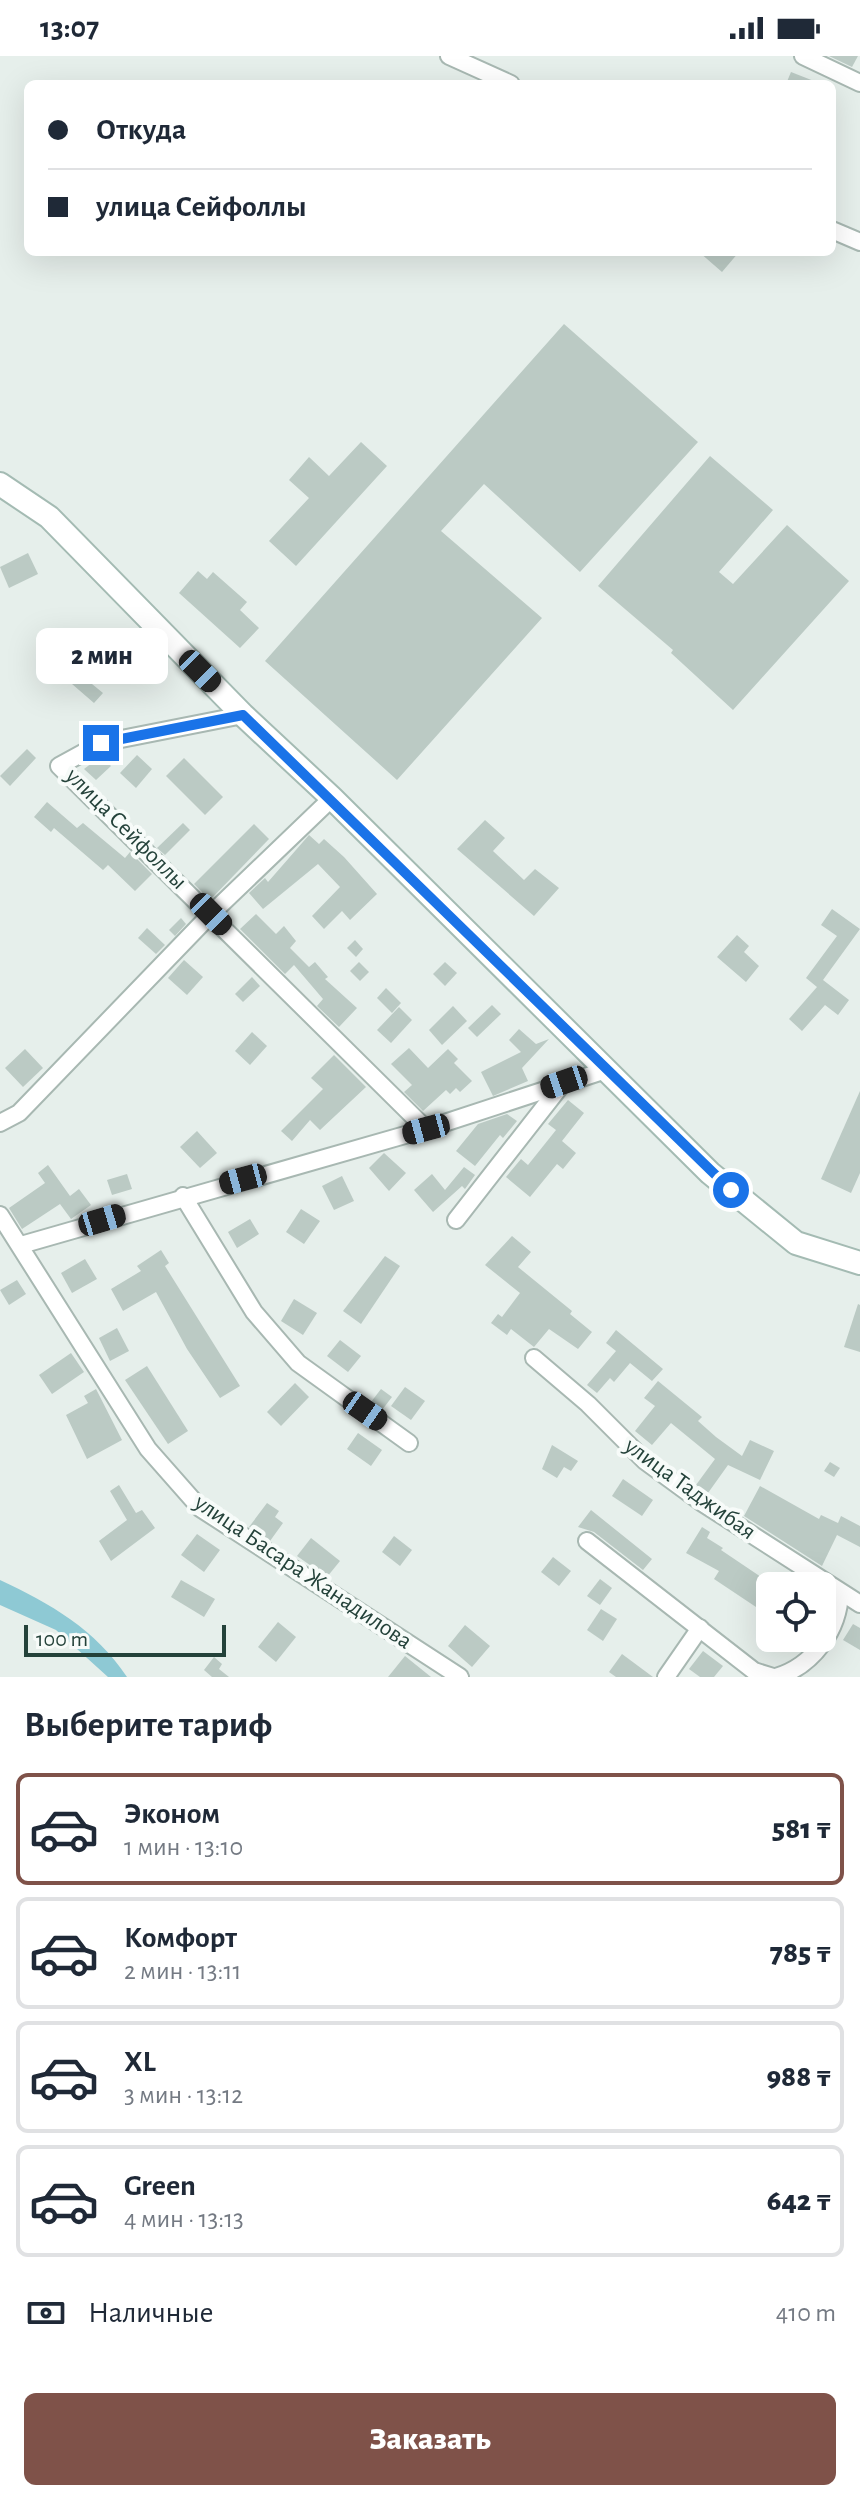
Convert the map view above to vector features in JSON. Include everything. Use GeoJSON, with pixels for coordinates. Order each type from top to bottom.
{"type":"FeatureCollection","features":[{"type":"Feature","properties":{"kind":"street"},"geometry":{"type":"LineString","coordinates":[[449,56],[502,80]]}},
{"type":"Feature","properties":{"kind":"street"},"geometry":{"type":"LineString","coordinates":[[803,56],[860,83]]}},
{"type":"Feature","properties":{"kind":"street"},"geometry":{"type":"LineString","coordinates":[[836,232],[860,242]]}},
{"type":"Feature","properties":{"kind":"street"},"geometry":{"type":"LineString","coordinates":[[0,484],[49,517],[243,715],[332,798],[710,1173],[796,1243],[860,1263]]}},
{"type":"Feature","properties":{"kind":"street","name":"улица Сейфоллы"},"geometry":{"type":"LineString","coordinates":[[243,715],[101,743],[59,766],[426,1129]]}},
{"type":"Feature","properties":{"kind":"street"},"geometry":{"type":"LineString","coordinates":[[0,1123],[19,1113],[211,914],[332,798]]}},
{"type":"Feature","properties":{"kind":"street"},"geometry":{"type":"LineString","coordinates":[[21,1245],[183,1196],[426,1129],[606,1070]]}},
{"type":"Feature","properties":{"kind":"street"},"geometry":{"type":"LineString","coordinates":[[456,1220],[564,1082]]}},
{"type":"Feature","properties":{"kind":"street"},"geometry":{"type":"LineString","coordinates":[[183,1196],[254,1312],[298,1363],[409,1443]]}},
{"type":"Feature","properties":{"kind":"street","name":"улица Басара Жанадилова"},"geometry":{"type":"LineString","coordinates":[[0,1215],[148,1449],[200,1508],[460,1677]]}},
{"type":"Feature","properties":{"kind":"street","name":"улица Таджибая"},"geometry":{"type":"LineString","coordinates":[[534,1358],[588,1404],[645,1461],[860,1604]]}},
{"type":"Feature","properties":{"kind":"street"},"geometry":{"type":"LineString","coordinates":[[587,1541],[754,1671],[774,1677],[803,1667],[823,1642],[835,1622],[840,1592]]}},
{"type":"Feature","properties":{"kind":"street"},"geometry":{"type":"LineString","coordinates":[[666,1677],[700,1628]]}},
{"type":"Feature","properties":{"kind":"water"},"geometry":{"type":"Polygon","coordinates":[[[0,1580],[71,1620],[101,1645],[127,1677],[108,1677],[56,1630],[0,1605],[0,1580]]]}},
{"type":"Feature","properties":{"kind":"building"},"geometry":{"type":"Polygon","coordinates":[[[829,56],[858,56],[852,67],[829,56]]]}},
{"type":"Feature","properties":{"kind":"building"},"geometry":{"type":"Polygon","coordinates":[[[791,72],[811,80],[788,80],[791,72]]]}},
{"type":"Feature","properties":{"kind":"building"},"geometry":{"type":"Polygon","coordinates":[[[704,256],[736,256],[722,272],[704,256]]]}},
{"type":"Feature","properties":{"kind":"building"},"geometry":{"type":"Polygon","coordinates":[[[564,324],[698,442],[580,572],[484,484],[441,531],[542,618],[397,780],[265,661],[564,324]]]}},
{"type":"Feature","properties":{"kind":"building"},"geometry":{"type":"Polygon","coordinates":[[[361,442],[387,466],[296,566],[269,541],[309,498],[289,480],[309,457],[329,476],[361,442]]]}},
{"type":"Feature","properties":{"kind":"building"},"geometry":{"type":"Polygon","coordinates":[[[710,456],[773,510],[719,572],[733,584],[787,525],[849,581],[733,710],[671,653],[673,650],[598,586],[710,456]]]}},
{"type":"Feature","properties":{"kind":"building"},"geometry":{"type":"Polygon","coordinates":[[[28,553],[38,574],[9,588],[0,567],[28,553]]]}},
{"type":"Feature","properties":{"kind":"building"},"geometry":{"type":"Polygon","coordinates":[[[198,571],[207,579],[213,572],[247,602],[240,610],[259,628],[240,648],[179,593],[198,571]]]}},
{"type":"Feature","properties":{"kind":"building"},"geometry":{"type":"Polygon","coordinates":[[[69,644],[93,666],[99,658],[108,666],[92,684],[103,693],[94,703],[50,665],[69,644]]]}},
{"type":"Feature","properties":{"kind":"building"},"geometry":{"type":"Polygon","coordinates":[[[27,749],[36,758],[10,786],[0,776],[27,749]]]}},
{"type":"Feature","properties":{"kind":"building"},"geometry":{"type":"Polygon","coordinates":[[[137,755],[152,769],[136,788],[120,773],[137,755]]]}},
{"type":"Feature","properties":{"kind":"building"},"geometry":{"type":"Polygon","coordinates":[[[101,756],[111,766],[96,780],[84,769],[101,756]]]}},
{"type":"Feature","properties":{"kind":"building"},"geometry":{"type":"Polygon","coordinates":[[[184,758],[223,797],[205,815],[166,776],[184,758]]]}},
{"type":"Feature","properties":{"kind":"building"},"geometry":{"type":"Polygon","coordinates":[[[47,802],[77,828],[83,823],[125,858],[130,852],[152,874],[135,891],[108,865],[103,870],[54,828],[51,832],[34,817],[47,802]]]}},
{"type":"Feature","properties":{"kind":"building"},"geometry":{"type":"Polygon","coordinates":[[[485,820],[505,838],[493,851],[524,880],[535,869],[559,888],[534,916],[457,849],[485,820]]]}},
{"type":"Feature","properties":{"kind":"building"},"geometry":{"type":"Polygon","coordinates":[[[183,823],[190,830],[165,855],[157,848],[183,823]]]}},
{"type":"Feature","properties":{"kind":"building"},"geometry":{"type":"Polygon","coordinates":[[[254,824],[269,839],[210,900],[194,884],[254,824]]]}},
{"type":"Feature","properties":{"kind":"building"},"geometry":{"type":"Polygon","coordinates":[[[309,835],[319,844],[324,839],[377,894],[350,920],[342,911],[324,929],[312,916],[340,887],[318,864],[263,909],[249,893],[265,878],[268,882],[309,835]]]}},
{"type":"Feature","properties":{"kind":"building"},"geometry":{"type":"Polygon","coordinates":[[[832,909],[860,929],[823,980],[849,1000],[838,1015],[825,1005],[802,1031],[789,1019],[817,987],[806,978],[837,936],[821,925],[832,909]]]}},
{"type":"Feature","properties":{"kind":"building"},"geometry":{"type":"Polygon","coordinates":[[[256,914],[276,934],[284,926],[296,941],[290,948],[309,967],[315,962],[328,977],[325,979],[357,1008],[339,1027],[317,1006],[323,999],[294,965],[285,974],[240,929],[256,914]]]}},
{"type":"Feature","properties":{"kind":"building"},"geometry":{"type":"Polygon","coordinates":[[[181,918],[186,924],[175,936],[169,930],[181,918]]]}},
{"type":"Feature","properties":{"kind":"building"},"geometry":{"type":"Polygon","coordinates":[[[147,928],[165,945],[156,954],[138,938],[147,928]]]}},
{"type":"Feature","properties":{"kind":"building"},"geometry":{"type":"Polygon","coordinates":[[[737,935],[749,946],[744,952],[759,966],[746,982],[717,957],[737,935]]]}},
{"type":"Feature","properties":{"kind":"building"},"geometry":{"type":"Polygon","coordinates":[[[355,940],[363,949],[356,957],[347,948],[355,940]]]}},
{"type":"Feature","properties":{"kind":"building"},"geometry":{"type":"Polygon","coordinates":[[[184,960],[203,977],[187,995],[168,978],[184,960]]]}},
{"type":"Feature","properties":{"kind":"building"},"geometry":{"type":"Polygon","coordinates":[[[359,962],[369,972],[360,981],[350,971],[359,962]]]}},
{"type":"Feature","properties":{"kind":"building"},"geometry":{"type":"Polygon","coordinates":[[[445,962],[457,973],[445,986],[433,974],[445,962]]]}},
{"type":"Feature","properties":{"kind":"building"},"geometry":{"type":"Polygon","coordinates":[[[252,977],[260,986],[243,1002],[235,994],[252,977]]]}},
{"type":"Feature","properties":{"kind":"building"},"geometry":{"type":"Polygon","coordinates":[[[386,988],[401,1003],[392,1013],[377,998],[386,988]]]}},
{"type":"Feature","properties":{"kind":"building"},"geometry":{"type":"Polygon","coordinates":[[[492,1005],[501,1014],[477,1037],[468,1028],[492,1005]]]}},
{"type":"Feature","properties":{"kind":"building"},"geometry":{"type":"Polygon","coordinates":[[[453,1006],[467,1021],[442,1045],[429,1030],[453,1006]]]}},
{"type":"Feature","properties":{"kind":"building"},"geometry":{"type":"Polygon","coordinates":[[[399,1007],[412,1020],[391,1043],[377,1030],[399,1007]]]}},
{"type":"Feature","properties":{"kind":"building"},"geometry":{"type":"Polygon","coordinates":[[[519,1029],[536,1044],[549,1039],[522,1068],[528,1081],[493,1096],[481,1072],[521,1052],[509,1040],[519,1029]]]}},
{"type":"Feature","properties":{"kind":"building"},"geometry":{"type":"Polygon","coordinates":[[[252,1032],[267,1046],[250,1065],[235,1051],[252,1032]]]}},
{"type":"Feature","properties":{"kind":"building"},"geometry":{"type":"Polygon","coordinates":[[[409,1048],[428,1068],[448,1049],[458,1059],[454,1063],[472,1081],[460,1092],[456,1088],[450,1094],[446,1090],[423,1111],[404,1092],[412,1085],[391,1064],[409,1048]]]}},
{"type":"Feature","properties":{"kind":"building"},"geometry":{"type":"Polygon","coordinates":[[[25,1049],[43,1068],[23,1087],[5,1068],[25,1049]]]}},
{"type":"Feature","properties":{"kind":"building"},"geometry":{"type":"Polygon","coordinates":[[[334,1055],[366,1087],[320,1130],[310,1120],[292,1141],[281,1131],[323,1089],[311,1078],[334,1055]]]}},
{"type":"Feature","properties":{"kind":"building"},"geometry":{"type":"Polygon","coordinates":[[[860,1091],[860,1173],[851,1193],[821,1179],[860,1091]]]}},
{"type":"Feature","properties":{"kind":"building"},"geometry":{"type":"Polygon","coordinates":[[[568,1100],[584,1113],[562,1141],[576,1153],[563,1169],[557,1164],[530,1197],[506,1177],[521,1159],[528,1165],[556,1130],[548,1124],[568,1100]]]}},
{"type":"Feature","properties":{"kind":"building"},"geometry":{"type":"Polygon","coordinates":[[[507,1114],[517,1121],[503,1138],[500,1135],[475,1166],[456,1151],[478,1124],[507,1114]]]}},
{"type":"Feature","properties":{"kind":"building"},"geometry":{"type":"Polygon","coordinates":[[[197,1131],[217,1153],[200,1168],[180,1147],[197,1131]]]}},
{"type":"Feature","properties":{"kind":"building"},"geometry":{"type":"Polygon","coordinates":[[[384,1153],[406,1173],[389,1191],[369,1168],[384,1153]]]}},
{"type":"Feature","properties":{"kind":"building"},"geometry":{"type":"Polygon","coordinates":[[[48,1165],[70,1196],[79,1189],[91,1205],[71,1219],[60,1204],[22,1229],[9,1208],[45,1183],[38,1173],[48,1165]]]}},
{"type":"Feature","properties":{"kind":"building"},"geometry":{"type":"Polygon","coordinates":[[[464,1167],[475,1175],[465,1189],[462,1186],[433,1212],[414,1190],[432,1174],[445,1190],[464,1167]]]}},
{"type":"Feature","properties":{"kind":"building"},"geometry":{"type":"Polygon","coordinates":[[[127,1174],[132,1189],[112,1195],[107,1180],[127,1174]]]}},
{"type":"Feature","properties":{"kind":"building"},"geometry":{"type":"Polygon","coordinates":[[[342,1176],[354,1201],[334,1210],[322,1186],[342,1176]]]}},
{"type":"Feature","properties":{"kind":"building"},"geometry":{"type":"Polygon","coordinates":[[[301,1209],[320,1221],[304,1244],[286,1232],[301,1209]]]}},
{"type":"Feature","properties":{"kind":"building"},"geometry":{"type":"Polygon","coordinates":[[[250,1219],[259,1234],[237,1248],[228,1232],[250,1219]]]}},
{"type":"Feature","properties":{"kind":"building"},"geometry":{"type":"Polygon","coordinates":[[[512,1236],[531,1252],[518,1267],[572,1311],[570,1314],[592,1332],[578,1349],[549,1329],[534,1347],[511,1329],[507,1335],[491,1323],[498,1314],[502,1317],[520,1293],[485,1265],[512,1236]]]}},
{"type":"Feature","properties":{"kind":"building"},"geometry":{"type":"Polygon","coordinates":[[[161,1250],[169,1263],[165,1266],[240,1386],[220,1398],[187,1349],[156,1292],[123,1311],[111,1289],[141,1271],[137,1266],[161,1250]]]}},
{"type":"Feature","properties":{"kind":"building"},"geometry":{"type":"Polygon","coordinates":[[[385,1256],[400,1266],[361,1324],[343,1311],[385,1256]]]}},
{"type":"Feature","properties":{"kind":"building"},"geometry":{"type":"Polygon","coordinates":[[[85,1259],[97,1279],[72,1293],[61,1273],[85,1259]]]}},
{"type":"Feature","properties":{"kind":"building"},"geometry":{"type":"Polygon","coordinates":[[[17,1280],[26,1294],[9,1305],[0,1290],[17,1280]]]}},
{"type":"Feature","properties":{"kind":"building"},"geometry":{"type":"Polygon","coordinates":[[[294,1299],[317,1313],[303,1335],[281,1321],[294,1299]]]}},
{"type":"Feature","properties":{"kind":"building"},"geometry":{"type":"Polygon","coordinates":[[[860,1305],[860,1352],[844,1347],[860,1305]]]}},
{"type":"Feature","properties":{"kind":"building"},"geometry":{"type":"Polygon","coordinates":[[[117,1328],[129,1351],[110,1361],[99,1338],[117,1328]]]}},
{"type":"Feature","properties":{"kind":"building"},"geometry":{"type":"Polygon","coordinates":[[[616,1330],[663,1369],[652,1381],[630,1363],[614,1382],[610,1378],[597,1393],[587,1385],[616,1351],[606,1343],[616,1330]]]}},
{"type":"Feature","properties":{"kind":"building"},"geometry":{"type":"Polygon","coordinates":[[[340,1340],[361,1356],[348,1372],[327,1356],[340,1340]]]}},
{"type":"Feature","properties":{"kind":"building"},"geometry":{"type":"Polygon","coordinates":[[[71,1353],[84,1372],[52,1394],[39,1375],[71,1353]]]}},
{"type":"Feature","properties":{"kind":"building"},"geometry":{"type":"Polygon","coordinates":[[[147,1366],[188,1431],[168,1444],[125,1380],[147,1366]]]}},
{"type":"Feature","properties":{"kind":"building"},"geometry":{"type":"Polygon","coordinates":[[[658,1381],[702,1417],[698,1421],[742,1456],[750,1440],[774,1451],[760,1480],[728,1465],[708,1493],[696,1485],[715,1459],[671,1423],[652,1445],[635,1431],[655,1406],[644,1398],[658,1381]]]}},
{"type":"Feature","properties":{"kind":"building"},"geometry":{"type":"Polygon","coordinates":[[[295,1383],[309,1397],[281,1426],[267,1412],[295,1383]]]}},
{"type":"Feature","properties":{"kind":"building"},"geometry":{"type":"Polygon","coordinates":[[[405,1387],[425,1401],[411,1420],[391,1406],[405,1387]]]}},
{"type":"Feature","properties":{"kind":"building"},"geometry":{"type":"Polygon","coordinates":[[[96,1389],[122,1440],[87,1459],[66,1415],[88,1403],[84,1396],[96,1389]]]}},
{"type":"Feature","properties":{"kind":"building"},"geometry":{"type":"Polygon","coordinates":[[[381,1389],[392,1397],[382,1410],[371,1402],[381,1389]]]}},
{"type":"Feature","properties":{"kind":"building"},"geometry":{"type":"Polygon","coordinates":[[[358,1433],[382,1450],[371,1466],[347,1449],[358,1433]]]}},
{"type":"Feature","properties":{"kind":"building"},"geometry":{"type":"Polygon","coordinates":[[[552,1445],[578,1461],[571,1471],[564,1467],[557,1478],[542,1469],[552,1445]]]}},
{"type":"Feature","properties":{"kind":"building"},"geometry":{"type":"Polygon","coordinates":[[[830,1462],[840,1468],[834,1477],[824,1471],[830,1462]]]}},
{"type":"Feature","properties":{"kind":"building"},"geometry":{"type":"Polygon","coordinates":[[[623,1479],[653,1500],[642,1516],[612,1496],[623,1479]]]}},
{"type":"Feature","properties":{"kind":"building"},"geometry":{"type":"Polygon","coordinates":[[[119,1485],[136,1513],[142,1510],[155,1528],[111,1561],[99,1541],[127,1520],[110,1491],[119,1485]]]}},
{"type":"Feature","properties":{"kind":"building"},"geometry":{"type":"Polygon","coordinates":[[[760,1486],[819,1519],[821,1515],[838,1523],[841,1516],[860,1526],[860,1547],[837,1535],[822,1566],[744,1516],[760,1486]]]}},
{"type":"Feature","properties":{"kind":"building"},"geometry":{"type":"Polygon","coordinates":[[[267,1503],[279,1511],[275,1517],[283,1523],[270,1541],[249,1527],[267,1503]]]}},
{"type":"Feature","properties":{"kind":"building"},"geometry":{"type":"Polygon","coordinates":[[[591,1510],[652,1559],[643,1570],[594,1532],[578,1527],[591,1510]]]}},
{"type":"Feature","properties":{"kind":"building"},"geometry":{"type":"Polygon","coordinates":[[[702,1527],[710,1532],[707,1538],[756,1574],[756,1607],[714,1579],[719,1571],[686,1553],[702,1527]]]}},
{"type":"Feature","properties":{"kind":"building"},"geometry":{"type":"Polygon","coordinates":[[[197,1534],[220,1550],[204,1572],[181,1555],[197,1534]]]}},
{"type":"Feature","properties":{"kind":"building"},"geometry":{"type":"Polygon","coordinates":[[[394,1536],[412,1550],[400,1566],[382,1552],[394,1536]]]}},
{"type":"Feature","properties":{"kind":"building"},"geometry":{"type":"Polygon","coordinates":[[[311,1538],[340,1561],[327,1577],[297,1556],[311,1538]]]}},
{"type":"Feature","properties":{"kind":"building"},"geometry":{"type":"Polygon","coordinates":[[[553,1557],[571,1571],[559,1586],[541,1572],[553,1557]]]}},
{"type":"Feature","properties":{"kind":"building"},"geometry":{"type":"Polygon","coordinates":[[[600,1579],[612,1588],[600,1605],[587,1596],[600,1579]]]}},
{"type":"Feature","properties":{"kind":"building"},"geometry":{"type":"Polygon","coordinates":[[[181,1580],[215,1599],[204,1617],[171,1597],[181,1580]]]}},
{"type":"Feature","properties":{"kind":"building"},"geometry":{"type":"Polygon","coordinates":[[[601,1609],[617,1619],[603,1641],[587,1630],[601,1609]]]}},
{"type":"Feature","properties":{"kind":"building"},"geometry":{"type":"Polygon","coordinates":[[[278,1622],[296,1637],[276,1662],[258,1647],[278,1622]]]}},
{"type":"Feature","properties":{"kind":"building"},"geometry":{"type":"Polygon","coordinates":[[[853,1624],[860,1628],[860,1650],[843,1640],[853,1624]]]}},
{"type":"Feature","properties":{"kind":"building"},"geometry":{"type":"Polygon","coordinates":[[[465,1625],[490,1646],[472,1667],[448,1646],[465,1625]]]}},
{"type":"Feature","properties":{"kind":"building"},"geometry":{"type":"Polygon","coordinates":[[[703,1651],[723,1666],[714,1677],[700,1677],[689,1669],[703,1651]]]}},
{"type":"Feature","properties":{"kind":"building"},"geometry":{"type":"Polygon","coordinates":[[[622,1654],[653,1677],[616,1677],[609,1672],[622,1654]]]}},
{"type":"Feature","properties":{"kind":"building"},"geometry":{"type":"Polygon","coordinates":[[[405,1656],[431,1677],[388,1677],[405,1656]]]}},
{"type":"Feature","properties":{"kind":"building"},"geometry":{"type":"Polygon","coordinates":[[[214,1657],[222,1664],[219,1669],[229,1677],[212,1677],[204,1670],[214,1657]]]}},
{"type":"Feature","properties":{"kind":"route"},"geometry":{"type":"LineString","coordinates":[[101,743],[243,715],[332,798],[710,1173],[731,1190]]}}]}
